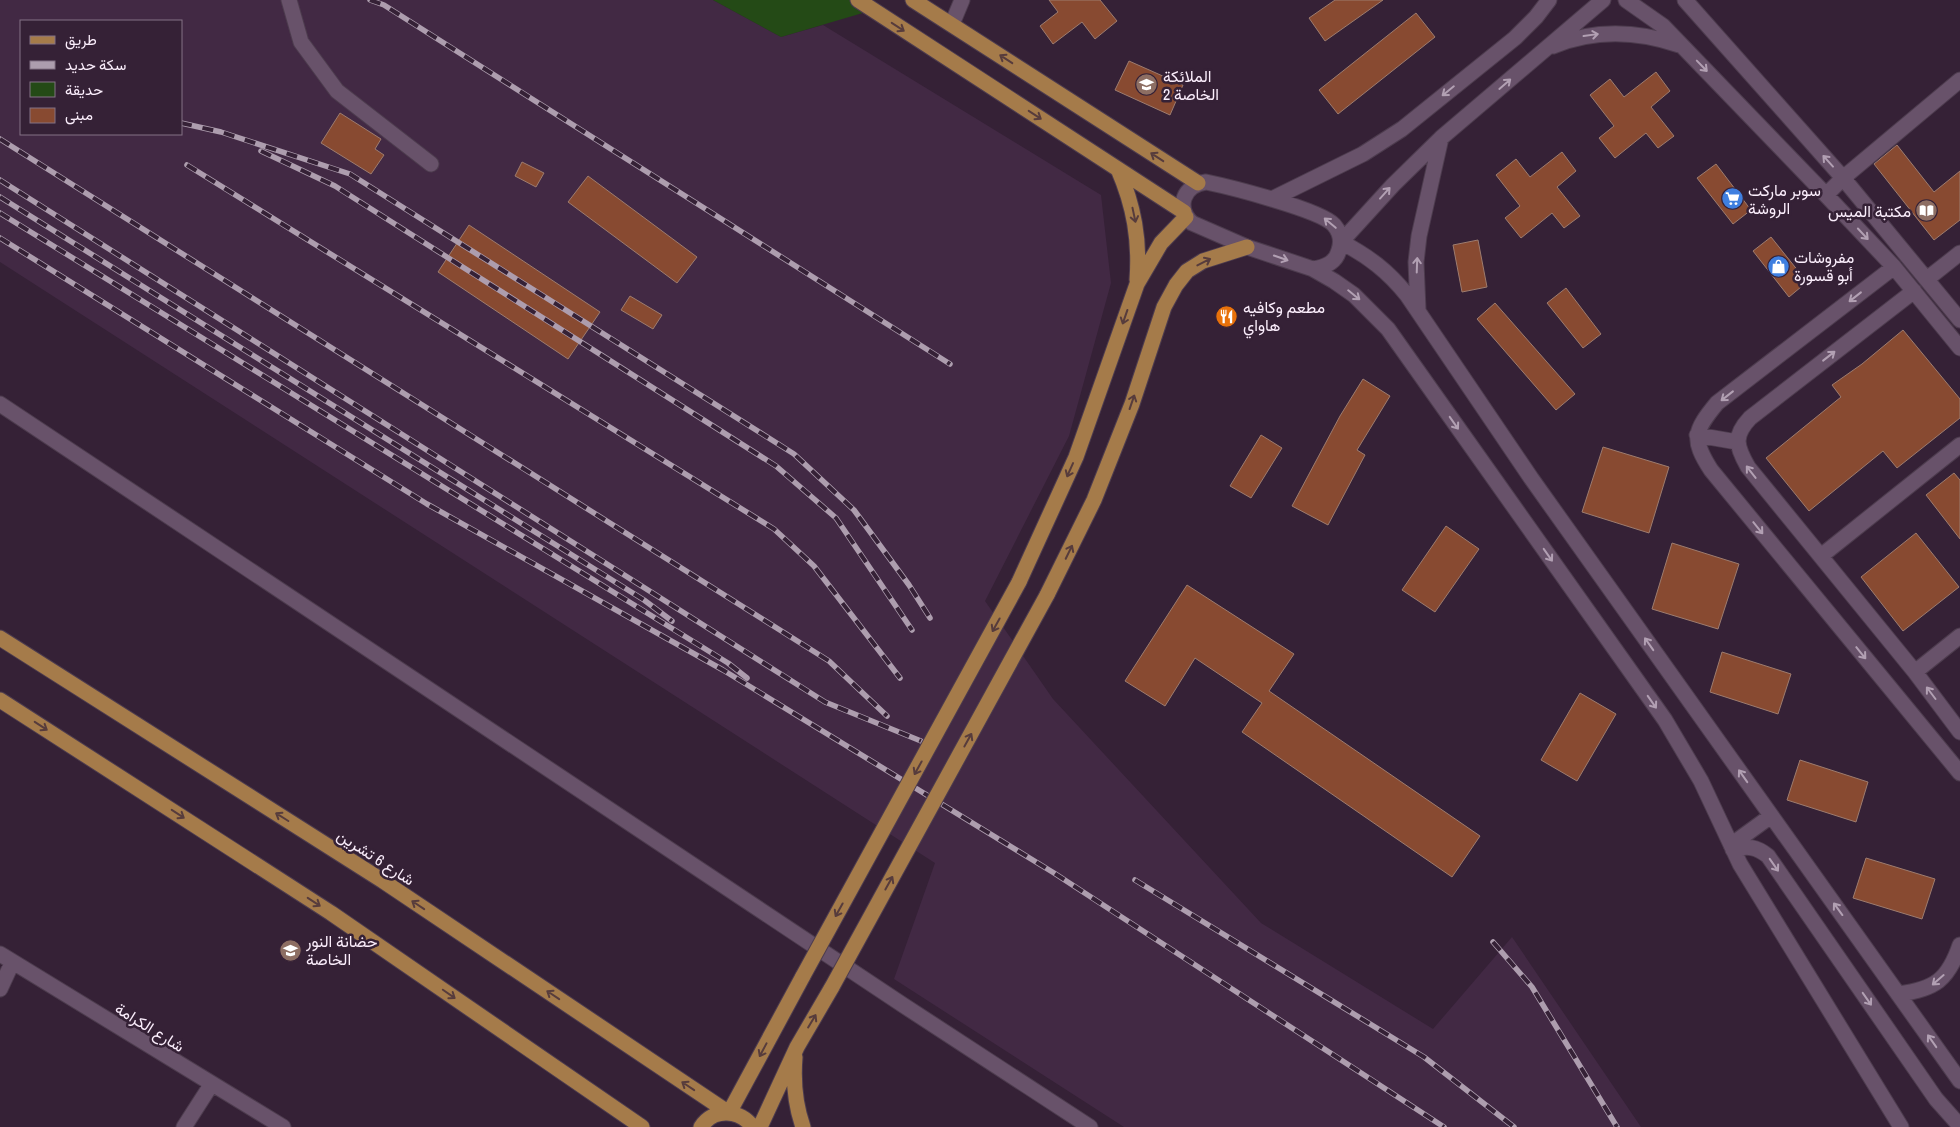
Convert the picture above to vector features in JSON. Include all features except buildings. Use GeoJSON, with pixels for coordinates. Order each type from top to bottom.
{"type":"FeatureCollection","features":[{"type":"Feature","properties":{"kind":"main road"},"geometry":{"type":"LineString","coordinates":[[701,1127],[710,1118],[729,1113],[1019,582],[1076,457],[1137,284],[1160,243],[1185,214],[858,0]]}},
{"type":"Feature","properties":{"kind":"main road"},"geometry":{"type":"LineString","coordinates":[[916,1],[1198,183]]}},
{"type":"Feature","properties":{"kind":"main road"},"geometry":{"type":"LineString","coordinates":[[1118,169],[1126,187],[1136,223],[1138,242],[1137,284]]}},
{"type":"Feature","properties":{"kind":"main road"},"geometry":{"type":"LineString","coordinates":[[760,1127],[797,1047],[832,987],[1047,595],[1094,500],[1132,404],[1164,307],[1176,285],[1188,271],[1203,261],[1247,246]]}},
{"type":"Feature","properties":{"kind":"main road","name":"شارع 6 تشرين"},"geometry":{"type":"LineString","coordinates":[[0,638],[383,881],[729,1113],[746,1119],[753,1127]]}},
{"type":"Feature","properties":{"kind":"main road"},"geometry":{"type":"LineString","coordinates":[[0,700],[331,913],[642,1127]]}},
{"type":"Feature","properties":{"kind":"main road"},"geometry":{"type":"LineString","coordinates":[[797,1047],[794,1082],[796,1100],[803,1127]]}},
{"type":"Feature","properties":{"kind":"street"},"geometry":{"type":"LineString","coordinates":[[289,0],[301,42],[337,91],[432,164]]}},
{"type":"Feature","properties":{"kind":"street"},"geometry":{"type":"LineString","coordinates":[[952,24],[962,0]]}},
{"type":"Feature","properties":{"kind":"street"},"geometry":{"type":"LineString","coordinates":[[1272,199],[1362,154],[1402,129],[1516,38],[1549,0]]}},
{"type":"Feature","properties":{"kind":"street"},"geometry":{"type":"LineString","coordinates":[[1341,242],[1393,185],[1441,138],[1603,0]]}},
{"type":"Feature","properties":{"kind":"street"},"geometry":{"type":"LineString","coordinates":[[1626,0],[1663,26],[1826,195],[1894,267],[1960,348]]}},
{"type":"Feature","properties":{"kind":"street"},"geometry":{"type":"LineString","coordinates":[[1685,0],[1842,178],[1960,320]]}},
{"type":"Feature","properties":{"kind":"street"},"geometry":{"type":"LineString","coordinates":[[1692,0],[1698,15]]}},
{"type":"Feature","properties":{"kind":"street"},"geometry":{"type":"LineString","coordinates":[[1545,49],[1570,40],[1604,34],[1644,35],[1683,47]]}},
{"type":"Feature","properties":{"kind":"street"},"geometry":{"type":"LineString","coordinates":[[1826,195],[1842,178],[1960,80]]}},
{"type":"Feature","properties":{"kind":"street"},"geometry":{"type":"LineString","coordinates":[[1419,313],[1416,262],[1419,236],[1441,138]]}},
{"type":"Feature","properties":{"kind":"street"},"geometry":{"type":"LineString","coordinates":[[1313,269],[1324,267],[1333,262],[1339,253],[1341,242],[1339,232],[1333,224],[1324,218],[1272,199],[1215,183],[1198,183],[1188,190],[1183,200],[1185,214],[1200,227],[1313,269],[1354,295],[1388,330],[1665,720],[1701,781],[1732,847],[1900,1127]]}},
{"type":"Feature","properties":{"kind":"street"},"geometry":{"type":"LineString","coordinates":[[1341,242],[1378,264],[1394,278],[1407,295],[1531,478],[1960,1081]]}},
{"type":"Feature","properties":{"kind":"street"},"geometry":{"type":"LineString","coordinates":[[1927,279],[1960,253]]}},
{"type":"Feature","properties":{"kind":"street"},"geometry":{"type":"LineString","coordinates":[[1894,267],[1718,404],[1703,420],[1697,435],[1699,452],[1711,470],[1960,773]]}},
{"type":"Feature","properties":{"kind":"street"},"geometry":{"type":"LineString","coordinates":[[1914,291],[1750,418],[1740,429],[1737,442],[1740,454],[1748,467],[1915,672],[1960,732]]}},
{"type":"Feature","properties":{"kind":"street"},"geometry":{"type":"LineString","coordinates":[[0,404],[903,1005],[1090,1127]]}},
{"type":"Feature","properties":{"kind":"street"},"geometry":{"type":"LineString","coordinates":[[1697,435],[1737,442]]}},
{"type":"Feature","properties":{"kind":"street"},"geometry":{"type":"LineString","coordinates":[[1821,556],[1960,445]]}},
{"type":"Feature","properties":{"kind":"street"},"geometry":{"type":"LineString","coordinates":[[1915,672],[1960,636]]}},
{"type":"Feature","properties":{"kind":"street"},"geometry":{"type":"LineString","coordinates":[[1732,847],[1771,816]]}},
{"type":"Feature","properties":{"kind":"street"},"geometry":{"type":"LineString","coordinates":[[1732,847],[1755,848],[1768,856],[1936,1099],[1960,1126]]}},
{"type":"Feature","properties":{"kind":"street"},"geometry":{"type":"LineString","coordinates":[[1899,994],[1917,991],[1934,985],[1947,972],[1956,958],[1960,945]]}},
{"type":"Feature","properties":{"kind":"street"},"geometry":{"type":"LineString","coordinates":[[0,989],[6,958]]}},
{"type":"Feature","properties":{"kind":"street","name":"شارع الكرامة"},"geometry":{"type":"LineString","coordinates":[[6,958],[211,1085],[283,1127]]}},
{"type":"Feature","properties":{"kind":"street"},"geometry":{"type":"LineString","coordinates":[[184,1127],[211,1085]]}},
{"type":"Feature","properties":{"kind":"shaded area"},"geometry":{"type":"Polygon","coordinates":[[[0,0],[713,0],[781,37],[823,25],[1101,195],[1111,283],[1069,436],[985,601],[1053,699],[1261,923],[1433,1029],[1512,937],[1641,1127],[1124,1127],[894,979],[935,863],[0,262],[0,0]]]}},
{"type":"Feature","properties":{"kind":"green space"},"geometry":{"type":"Polygon","coordinates":[[[713,0],[858,0],[873,10],[781,37],[713,0]]]}},
{"type":"Feature","properties":{"kind":"railway"},"geometry":{"type":"LineString","coordinates":[[370,0],[384,5],[950,364]]}},
{"type":"Feature","properties":{"kind":"railway"},"geometry":{"type":"LineString","coordinates":[[182,123],[221,132],[350,174],[794,454],[854,510],[909,585],[930,618]]}},
{"type":"Feature","properties":{"kind":"railway"},"geometry":{"type":"LineString","coordinates":[[0,139],[829,661],[887,716]]}},
{"type":"Feature","properties":{"kind":"railway"},"geometry":{"type":"LineString","coordinates":[[261,151],[335,186],[776,466],[836,518],[912,630]]}},
{"type":"Feature","properties":{"kind":"railway"},"geometry":{"type":"LineString","coordinates":[[187,165],[774,529],[814,566],[900,678]]}},
{"type":"Feature","properties":{"kind":"railway"},"geometry":{"type":"LineString","coordinates":[[0,180],[825,702],[921,741]]}},
{"type":"Feature","properties":{"kind":"railway"},"geometry":{"type":"LineString","coordinates":[[0,197],[644,600],[672,621]]}},
{"type":"Feature","properties":{"kind":"railway"},"geometry":{"type":"LineString","coordinates":[[0,213],[728,663],[747,678]]}},
{"type":"Feature","properties":{"kind":"railway"},"geometry":{"type":"LineString","coordinates":[[0,238],[427,504],[723,670],[1054,873],[1444,1127]]}},
{"type":"Feature","properties":{"kind":"railway"},"geometry":{"type":"LineString","coordinates":[[1135,880],[1424,1057],[1514,1127]]}},
{"type":"Feature","properties":{"kind":"railway"},"geometry":{"type":"LineString","coordinates":[[1493,942],[1532,987],[1617,1127]]}},
{"type":"Feature","properties":{"kind":"place","name":"الملائكة الخاصة 2"},"geometry":{"type":"Point","coordinates":[1147,85]}},
{"type":"Feature","properties":{"kind":"place","name":"سوبر ماركت الروشة"},"geometry":{"type":"Point","coordinates":[1732,199]}},
{"type":"Feature","properties":{"kind":"place","name":"مكتبة الميس"},"geometry":{"type":"Point","coordinates":[1927,211]}},
{"type":"Feature","properties":{"kind":"place","name":"مفروشات أبو قسورة"},"geometry":{"type":"Point","coordinates":[1778,266]}},
{"type":"Feature","properties":{"kind":"place","name":"مطعم وكافيه هاواي"},"geometry":{"type":"Point","coordinates":[1227,316]}},
{"type":"Feature","properties":{"kind":"place","name":"حضانة النور الخاصة"},"geometry":{"type":"Point","coordinates":[290,950]}}]}
